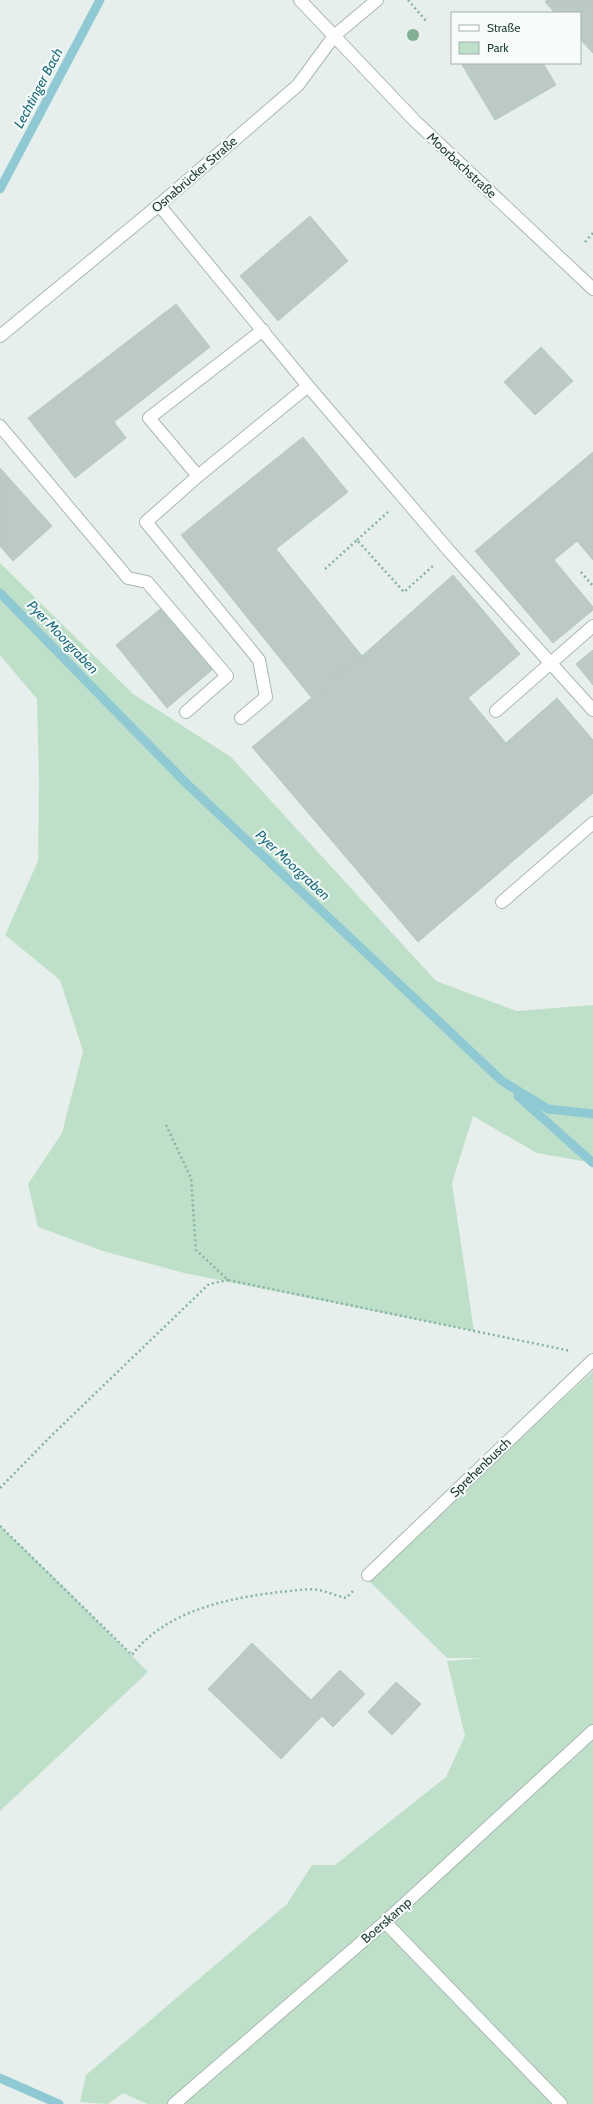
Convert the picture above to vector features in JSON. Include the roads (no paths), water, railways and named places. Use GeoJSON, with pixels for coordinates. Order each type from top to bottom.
{"type":"FeatureCollection","features":[{"type":"Feature","properties":{"kind":"street","name":"Moorbachstraße"},"geometry":{"type":"LineString","coordinates":[[300,0],[415,121],[593,289]]}},
{"type":"Feature","properties":{"kind":"street","name":"Osnabrücker Straße"},"geometry":{"type":"LineString","coordinates":[[0,336],[159,205],[298,85],[334,36],[377,0]]}},
{"type":"Feature","properties":{"kind":"street"},"geometry":{"type":"LineString","coordinates":[[159,205],[308,386],[450,552],[593,710]]}},
{"type":"Feature","properties":{"kind":"street"},"geometry":{"type":"LineString","coordinates":[[198,476],[149,418],[263,330]]}},
{"type":"Feature","properties":{"kind":"street"},"geometry":{"type":"LineString","coordinates":[[241,718],[266,697],[259,660],[146,522],[198,476],[308,386]]}},
{"type":"Feature","properties":{"kind":"street"},"geometry":{"type":"LineString","coordinates":[[0,426],[128,578],[147,582],[227,676],[186,712]]}},
{"type":"Feature","properties":{"kind":"street"},"geometry":{"type":"LineString","coordinates":[[496,711],[550,662],[593,626]]}},
{"type":"Feature","properties":{"kind":"street"},"geometry":{"type":"LineString","coordinates":[[502,902],[593,823]]}},
{"type":"Feature","properties":{"kind":"street","name":"Sprehenbusch"},"geometry":{"type":"LineString","coordinates":[[368,1575],[593,1360]]}},
{"type":"Feature","properties":{"kind":"street","name":"Boerskamp"},"geometry":{"type":"LineString","coordinates":[[174,2104],[385,1922],[593,1731]]}},
{"type":"Feature","properties":{"kind":"street"},"geometry":{"type":"LineString","coordinates":[[385,1922],[561,2104]]}},
{"type":"Feature","properties":{"kind":"waterway","name":"Lechtinger Bach"},"geometry":{"type":"LineString","coordinates":[[0,189],[100,0]]}},
{"type":"Feature","properties":{"kind":"waterway","name":"Pyer Moorgraben"},"geometry":{"type":"LineString","coordinates":[[0,593],[187,784],[502,1081],[548,1109],[593,1114]]}},
{"type":"Feature","properties":{"kind":"waterway"},"geometry":{"type":"LineString","coordinates":[[518,1096],[593,1163]]}},
{"type":"Feature","properties":{"kind":"waterway"},"geometry":{"type":"LineString","coordinates":[[0,2078],[59,2104]]}}]}
